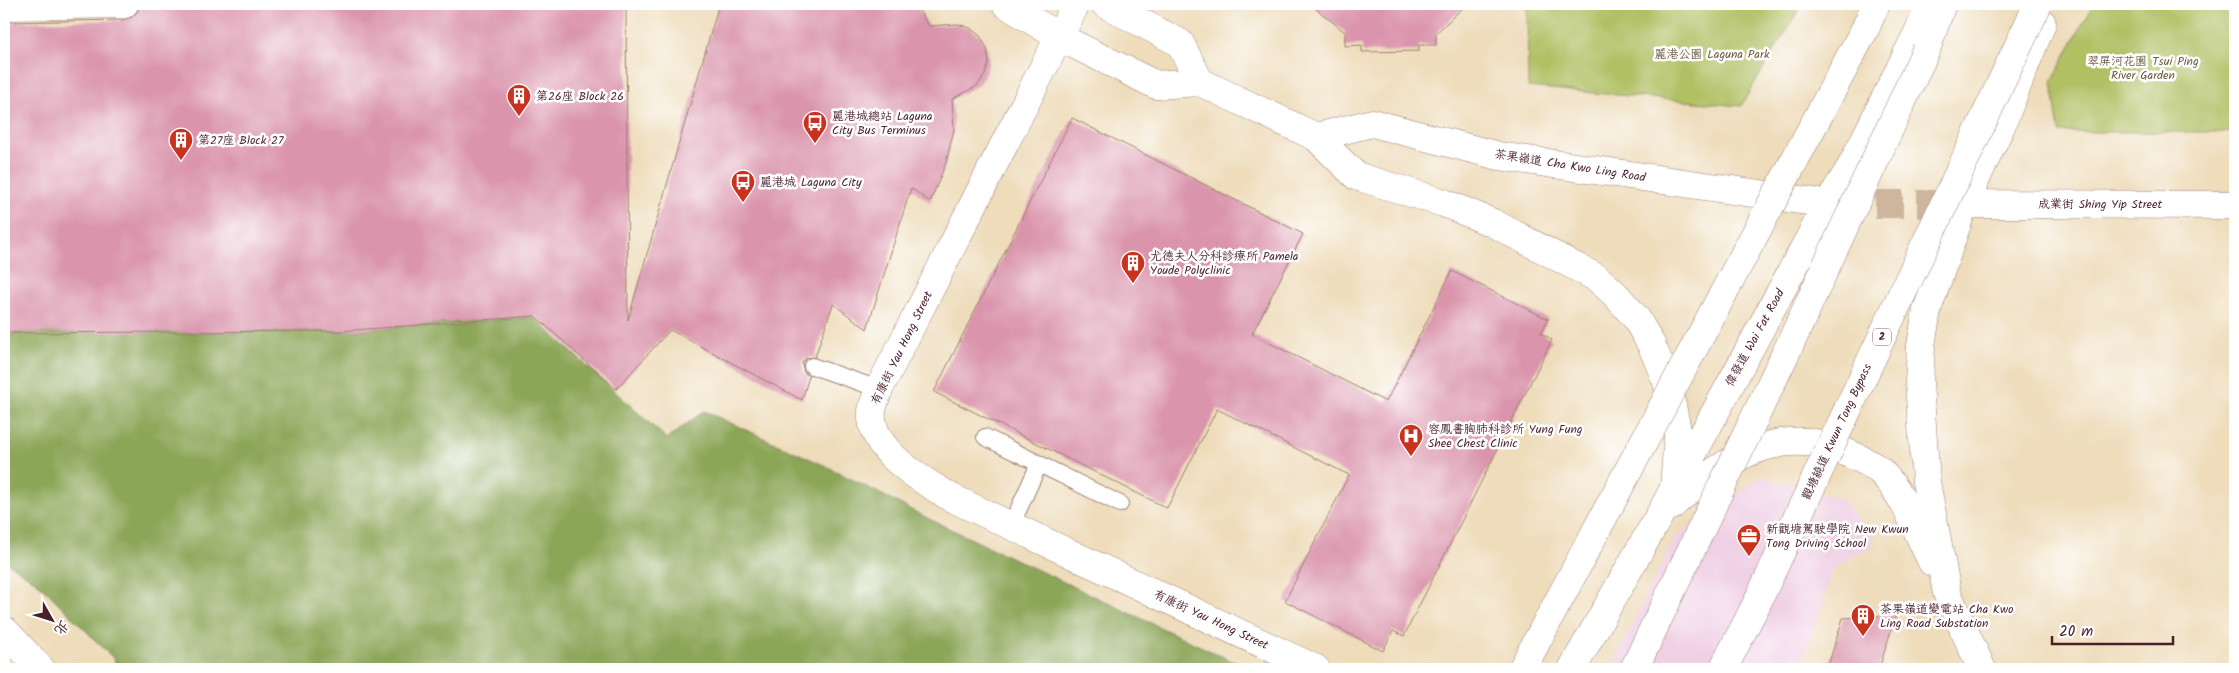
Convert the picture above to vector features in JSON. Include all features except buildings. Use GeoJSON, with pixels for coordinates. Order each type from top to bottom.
{"type":"FeatureCollection","features":[{"type":"Feature","properties":{"kind":"main road"},"geometry":{"type":"LineString","coordinates":[[4,6],[124,4]]}},
{"type":"Feature","properties":{"kind":"main road"},"geometry":{"type":"LineString","coordinates":[[1006,4],[1059,36],[1156,85],[1200,82],[1316,137],[1356,176],[1444,204],[1493,224],[1597,278],[1615,294],[1636,318],[1652,346],[1667,382],[1678,435],[1674,488]]}},
{"type":"Feature","properties":{"kind":"main road","name":"有康街 Yau Hong Street"},"geometry":{"type":"LineString","coordinates":[[1076,4],[879,389],[872,411],[875,431],[893,458],[924,481],[952,498],[1316,669]]}},
{"type":"Feature","properties":{"kind":"main road"},"geometry":{"type":"LineString","coordinates":[[1105,4],[1180,43],[1200,82]]}},
{"type":"Feature","properties":{"kind":"main road"},"geometry":{"type":"LineString","coordinates":[[1522,669],[1876,4]]}},
{"type":"Feature","properties":{"kind":"main road","name":"偉發道 Wai Fat Road"},"geometry":{"type":"LineString","coordinates":[[1572,669],[1658,518],[1828,204],[1851,167],[1932,4]]}},
{"type":"Feature","properties":{"kind":"main road"},"geometry":{"type":"LineString","coordinates":[[1634,669],[1792,340],[1915,75],[1942,4]]}},
{"type":"Feature","properties":{"kind":"main road","name":"觀塘繞道 Kwun Tong Bypass"},"geometry":{"type":"LineString","coordinates":[[1723,669],[1770,576],[2038,4]]}},
{"type":"Feature","properties":{"kind":"main road"},"geometry":{"type":"LineString","coordinates":[[1947,593],[1926,482],[1919,383],[1921,346],[1927,310],[1964,204],[2001,126],[2049,4]]}},
{"type":"Feature","properties":{"kind":"main road","name":"茶果嶺道 Cha Kwo Ling Road"},"geometry":{"type":"LineString","coordinates":[[1316,137],[1372,123],[1499,156],[1828,204]]}},
{"type":"Feature","properties":{"kind":"main road","name":"成業街 Shing Yip Street"},"geometry":{"type":"LineString","coordinates":[[1964,204],[2235,205]]}},
{"type":"Feature","properties":{"kind":"main road"},"geometry":{"type":"LineString","coordinates":[[1658,518],[1692,487],[1724,464],[1752,450],[1780,443],[1809,442],[1837,448],[1878,470],[1891,484],[1947,593],[1982,669]]}},
{"type":"Feature","properties":{"kind":"main road"},"geometry":{"type":"LineString","coordinates":[[4,630],[41,669]]}},
{"type":"Feature","properties":{"kind":"lane"},"geometry":{"type":"LineString","coordinates":[[812,366],[879,389]]}},
{"type":"Feature","properties":{"kind":"lane"},"geometry":{"type":"LineString","coordinates":[[985,437],[1120,504]]}},
{"type":"Feature","properties":{"kind":"lane"},"geometry":{"type":"LineString","coordinates":[[1011,526],[1039,464]]}},
{"type":"Feature","properties":{"kind":"shaded area","name":"新觀塘駕駛學院 New Kwun Tong Driving School"},"geometry":{"type":"Polygon","coordinates":[[[1760,477],[1842,499],[1873,537],[1873,546],[1834,567],[1800,669],[1611,669],[1675,537],[1760,477]]]}},
{"type":"Feature","properties":{"kind":"green space","name":"麗港公園 Laguna Park"},"geometry":{"type":"Polygon","coordinates":[[[1527,4],[1802,4],[1741,106],[1528,87],[1527,4]]]}},
{"type":"Feature","properties":{"kind":"green space","name":"翠屏河花園 Tsui Ping River Garden"},"geometry":{"type":"Polygon","coordinates":[[[2093,4],[2235,4],[2235,132],[2059,132],[2052,81],[2093,4]]]}},
{"type":"Feature","properties":{"kind":"green space"},"geometry":{"type":"Polygon","coordinates":[[[533,317],[667,439],[704,411],[826,466],[927,518],[1249,669],[118,669],[113,658],[39,584],[4,560],[4,330],[13,333],[341,331],[533,317]]]}},
{"type":"Feature","properties":{"kind":"tunnel"},"geometry":{"type":"LineString","coordinates":[[1833,204],[1964,204]]}},
{"type":"Feature","properties":{"kind":"place","name":"第26座 Block 26"},"geometry":{"type":"Point","coordinates":[519,117]}},
{"type":"Feature","properties":{"kind":"place","name":"麗港城總站 Laguna City Bus Terminus"},"geometry":{"type":"Point","coordinates":[815,144]}},
{"type":"Feature","properties":{"kind":"place","name":"第27座 Block 27"},"geometry":{"type":"Point","coordinates":[181,161]}},
{"type":"Feature","properties":{"kind":"place","name":"麗港城 Laguna City"},"geometry":{"type":"Point","coordinates":[743,203]}},
{"type":"Feature","properties":{"kind":"place","name":"尤德夫人分科診療所 Pamela Youde Polyclinic"},"geometry":{"type":"Point","coordinates":[1133,284]}},
{"type":"Feature","properties":{"kind":"place","name":"容鳳書胸肺科診所 Yung Fung Shee Chest Clinic"},"geometry":{"type":"Point","coordinates":[1411,457]}},
{"type":"Feature","properties":{"kind":"place","name":"新觀塘駕駛學院 New Kwun Tong Driving School"},"geometry":{"type":"Point","coordinates":[1749,557]}},
{"type":"Feature","properties":{"kind":"place","name":"茶果嶺道變電站 Cha Kwo Ling Road Substation"},"geometry":{"type":"Point","coordinates":[1863,637]}}]}
